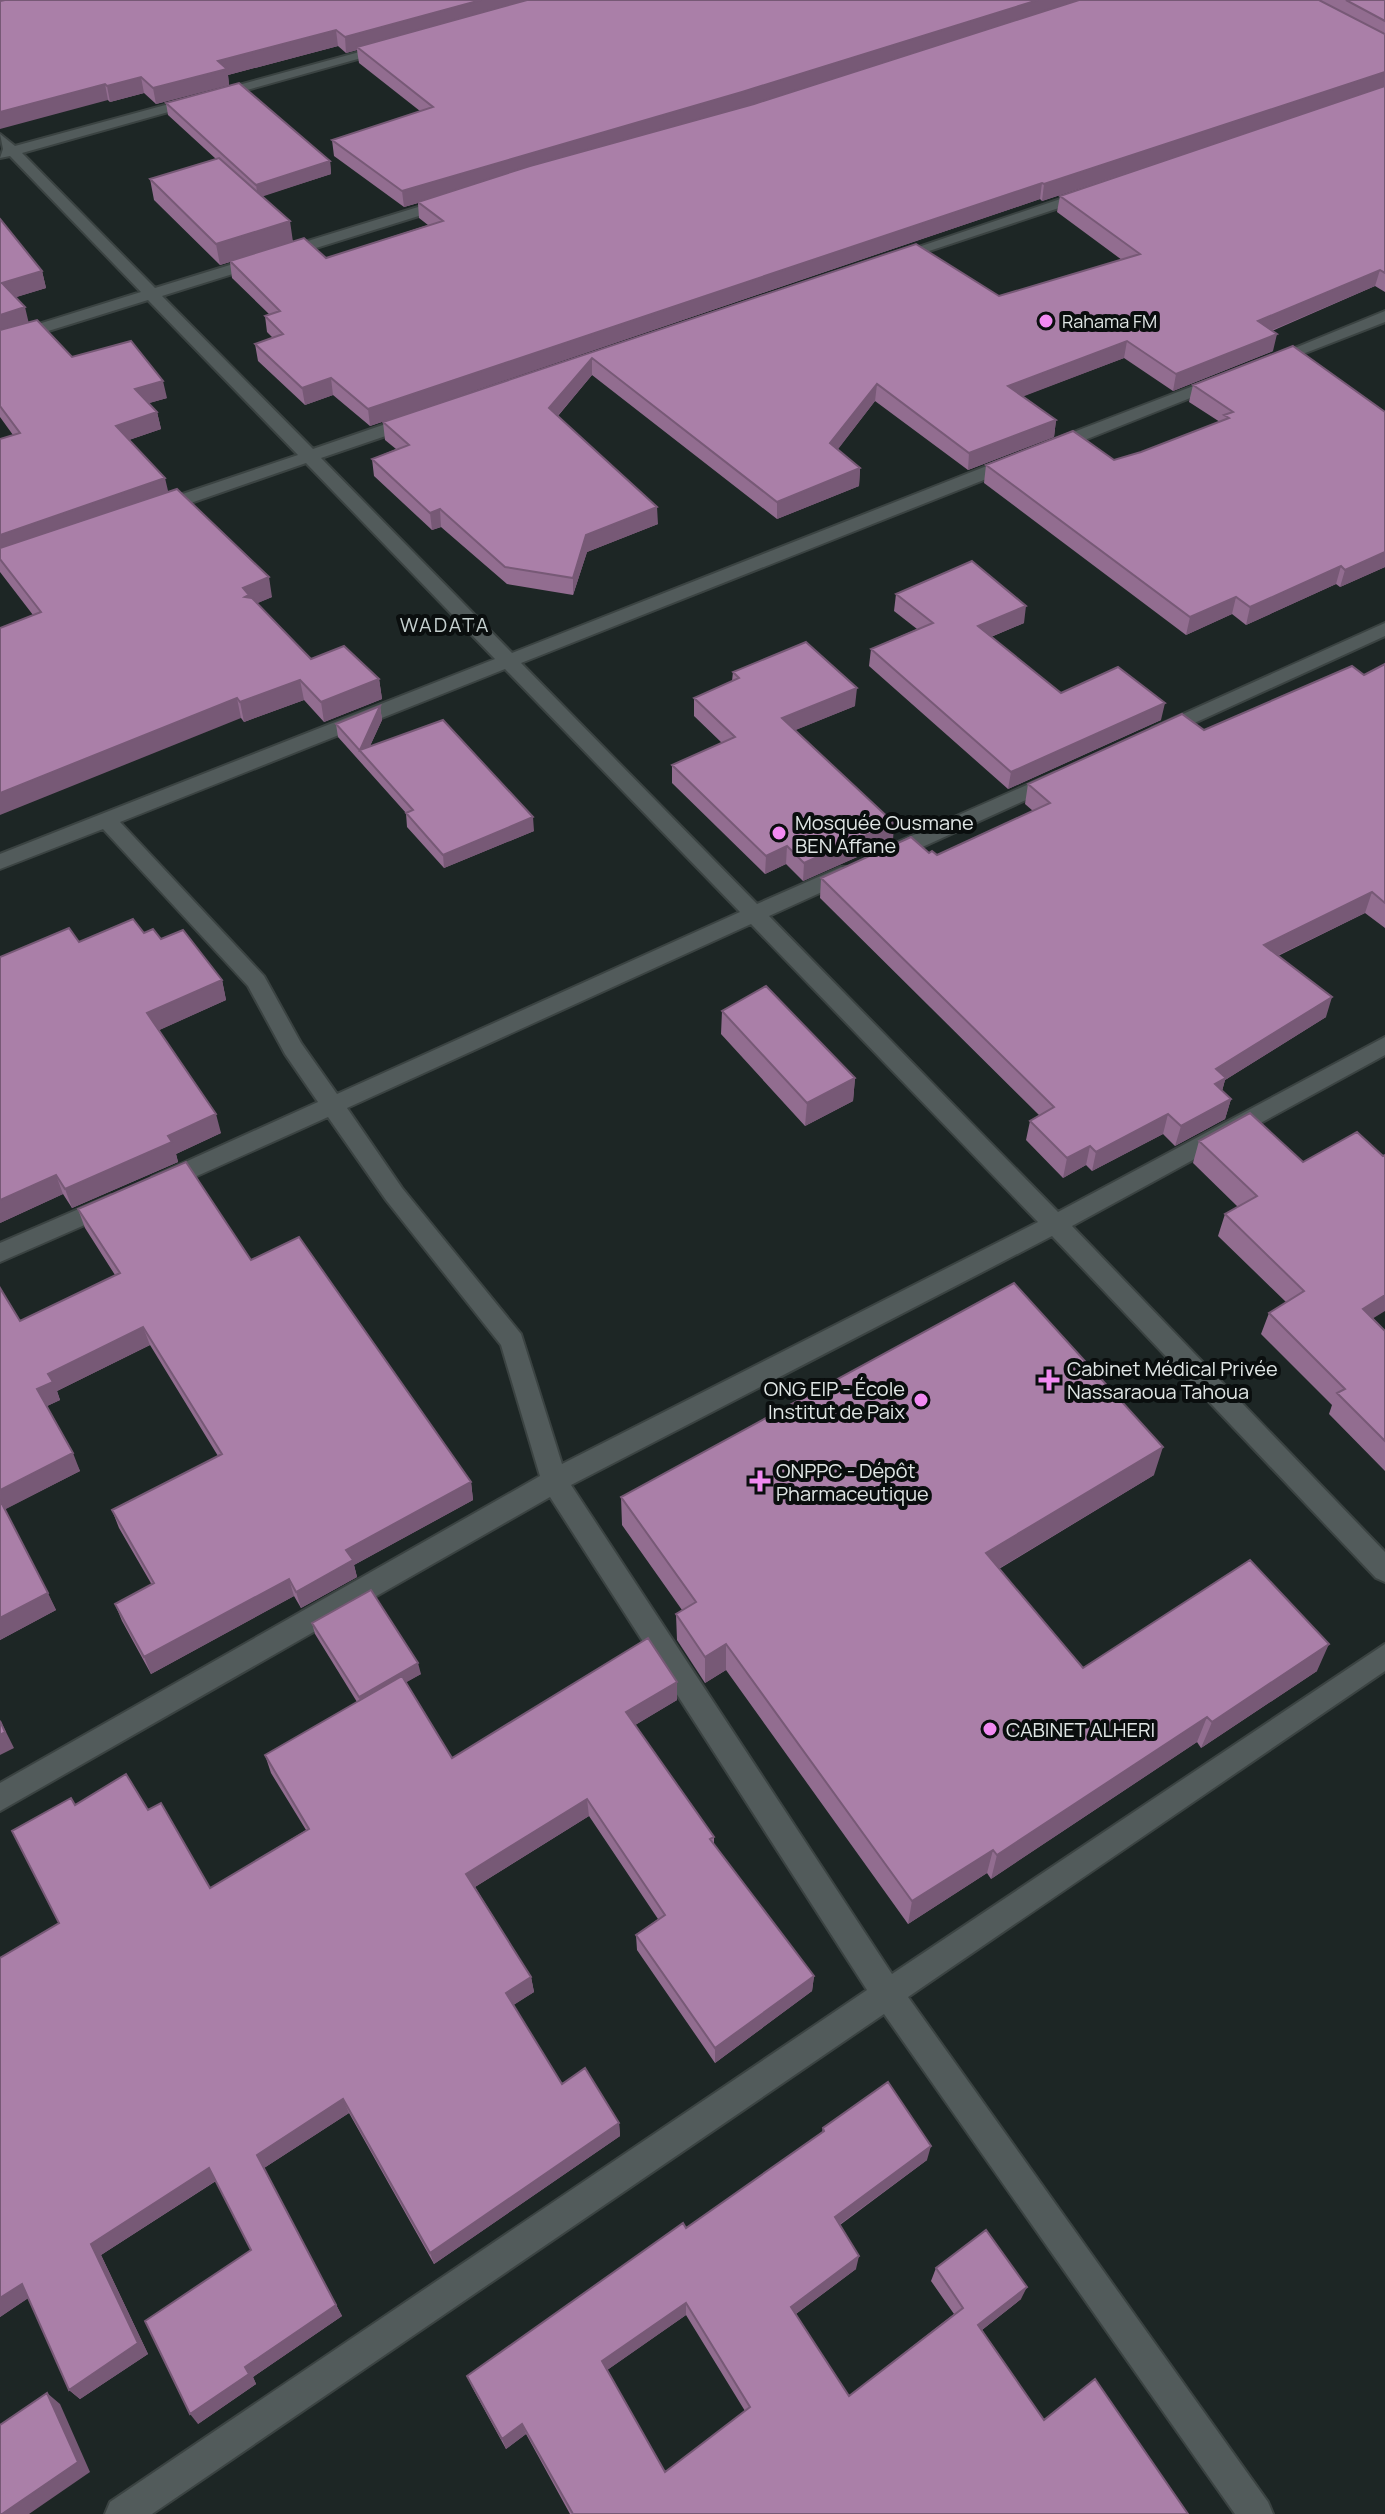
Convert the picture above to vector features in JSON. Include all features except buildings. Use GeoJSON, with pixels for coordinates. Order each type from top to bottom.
{"type":"FeatureCollection","features":[{"type":"Feature","properties":{"kind":"street"},"geometry":{"type":"LineString","coordinates":[[5,147],[398,46]]}},
{"type":"Feature","properties":{"kind":"street"},"geometry":{"type":"LineString","coordinates":[[5,147],[154,294],[753,916],[1055,1224],[1385,1570]]}},
{"type":"Feature","properties":{"kind":"street"},"geometry":{"type":"LineString","coordinates":[[885,262],[1097,190]]}},
{"type":"Feature","properties":{"kind":"street"},"geometry":{"type":"LineString","coordinates":[[0,341],[465,196]]}},
{"type":"Feature","properties":{"kind":"street"},"geometry":{"type":"LineString","coordinates":[[0,862],[1385,316]]}},
{"type":"Feature","properties":{"kind":"street"},"geometry":{"type":"LineString","coordinates":[[147,512],[430,415]]}},
{"type":"Feature","properties":{"kind":"street"},"geometry":{"type":"LineString","coordinates":[[1145,738],[1385,629]]}},
{"type":"Feature","properties":{"kind":"street"},"geometry":{"type":"LineString","coordinates":[[0,1253],[334,1106],[1073,770]]}},
{"type":"Feature","properties":{"kind":"street"},"geometry":{"type":"LineString","coordinates":[[106,820],[256,981],[293,1048],[394,1194],[512,1341],[554,1481],[887,1993],[1256,2514]]}},
{"type":"Feature","properties":{"kind":"street"},"geometry":{"type":"LineString","coordinates":[[0,1798],[554,1481],[1055,1224],[1385,1045]]}},
{"type":"Feature","properties":{"kind":"street"},"geometry":{"type":"LineString","coordinates":[[122,2514],[1385,1656]]}},
{"type":"Feature","properties":{"kind":"place","name":"Rahama FM"},"geometry":{"type":"Point","coordinates":[1046,321]}},
{"type":"Feature","properties":{"kind":"place","name":"Mosquée Ousmane BEN Affane"},"geometry":{"type":"Point","coordinates":[779,833]}},
{"type":"Feature","properties":{"kind":"place","name":"Cabinet Médical Privée Nassaraoua Tahoua"},"geometry":{"type":"Point","coordinates":[1049,1380]}},
{"type":"Feature","properties":{"kind":"place","name":"ONG EIP - École Institut de Paix"},"geometry":{"type":"Point","coordinates":[921,1400]}},
{"type":"Feature","properties":{"kind":"place","name":"ONPPC - Dépôt Pharmaceutique"},"geometry":{"type":"Point","coordinates":[760,1481]}},
{"type":"Feature","properties":{"kind":"place","name":"CABINET ALHERI"},"geometry":{"type":"Point","coordinates":[990,1729]}},
{"type":"Feature","properties":{"kind":"district","name":"WADATA"},"geometry":{"type":"Point","coordinates":[445,624]}}]}
